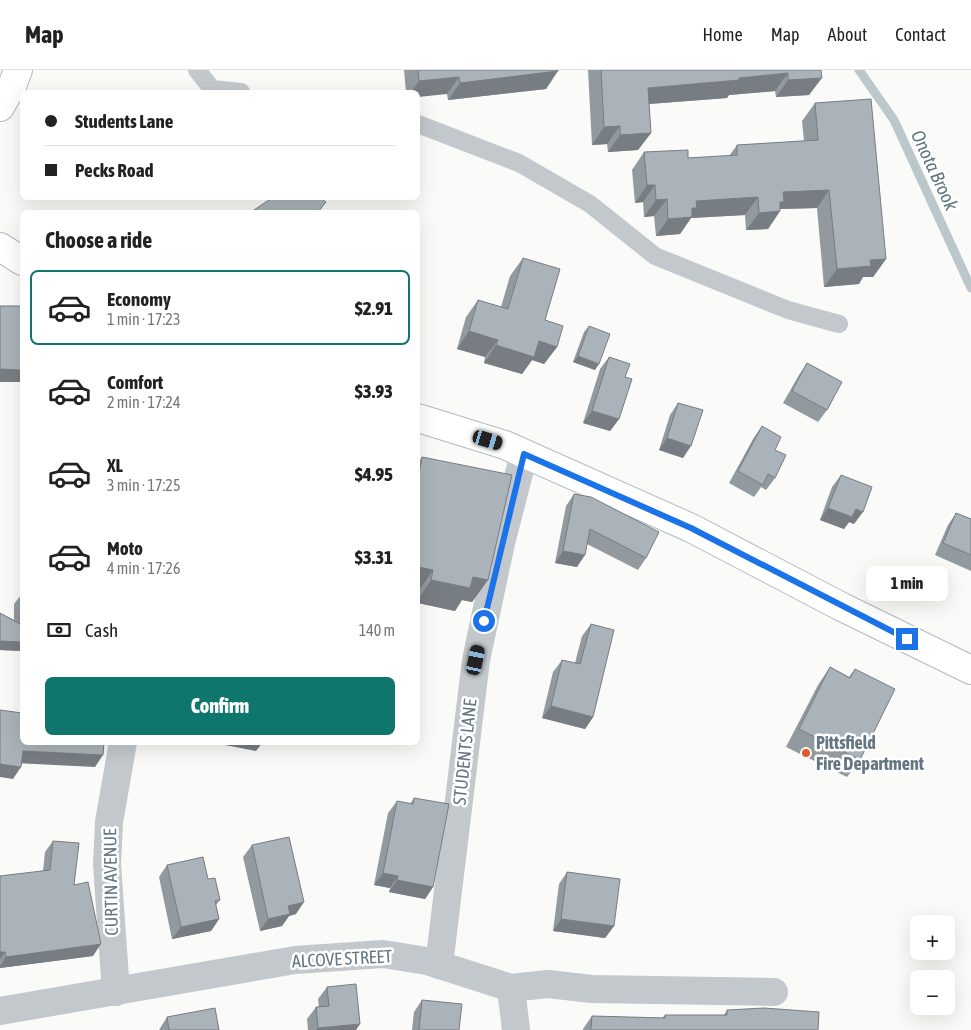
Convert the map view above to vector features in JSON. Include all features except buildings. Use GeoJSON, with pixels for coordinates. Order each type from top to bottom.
{"type":"FeatureCollection","features":[{"type":"Feature","properties":{"kind":"street"},"geometry":{"type":"LineString","coordinates":[[0,107],[12,86],[18,70]]}},
{"type":"Feature","properties":{"kind":"street"},"geometry":{"type":"LineString","coordinates":[[0,247],[20,260]]}},
{"type":"Feature","properties":{"kind":"street"},"geometry":{"type":"LineString","coordinates":[[420,419],[505,445],[691,528],[842,607],[971,670]]}},
{"type":"Feature","properties":{"kind":"street","name":"STUDENTS LANE"},"geometry":{"type":"LineString","coordinates":[[439,965],[476,660],[501,543],[524,454]]}},
{"type":"Feature","properties":{"kind":"street","name":"CURTIN AVENUE"},"geometry":{"type":"LineString","coordinates":[[116,992],[107,864],[110,822],[123,745]]}},
{"type":"Feature","properties":{"kind":"street","name":"ALCOVE STREET"},"geometry":{"type":"LineString","coordinates":[[0,1011],[295,960],[383,954],[439,965],[511,988],[548,984],[601,989],[774,992]]}},
{"type":"Feature","properties":{"kind":"street"},"geometry":{"type":"LineString","coordinates":[[511,988],[516,1030]]}},
{"type":"Feature","properties":{"kind":"lane"},"geometry":{"type":"LineString","coordinates":[[196,70],[212,89],[222,90]]}},
{"type":"Feature","properties":{"kind":"lane"},"geometry":{"type":"LineString","coordinates":[[420,125],[518,163],[590,204],[655,256],[788,310],[839,324]]}},
{"type":"Feature","properties":{"kind":"waterway","name":"Onota Brook"},"geometry":{"type":"LineString","coordinates":[[859,70],[894,120],[971,288]]}},
{"type":"Feature","properties":{"kind":"place","name":"Pittsfield Fire Department"},"geometry":{"type":"Point","coordinates":[806,753]}},
{"type":"Feature","properties":{"kind":"route"},"geometry":{"type":"LineString","coordinates":[[484,621],[501,543],[524,454],[691,528],[907,639]]}}]}
